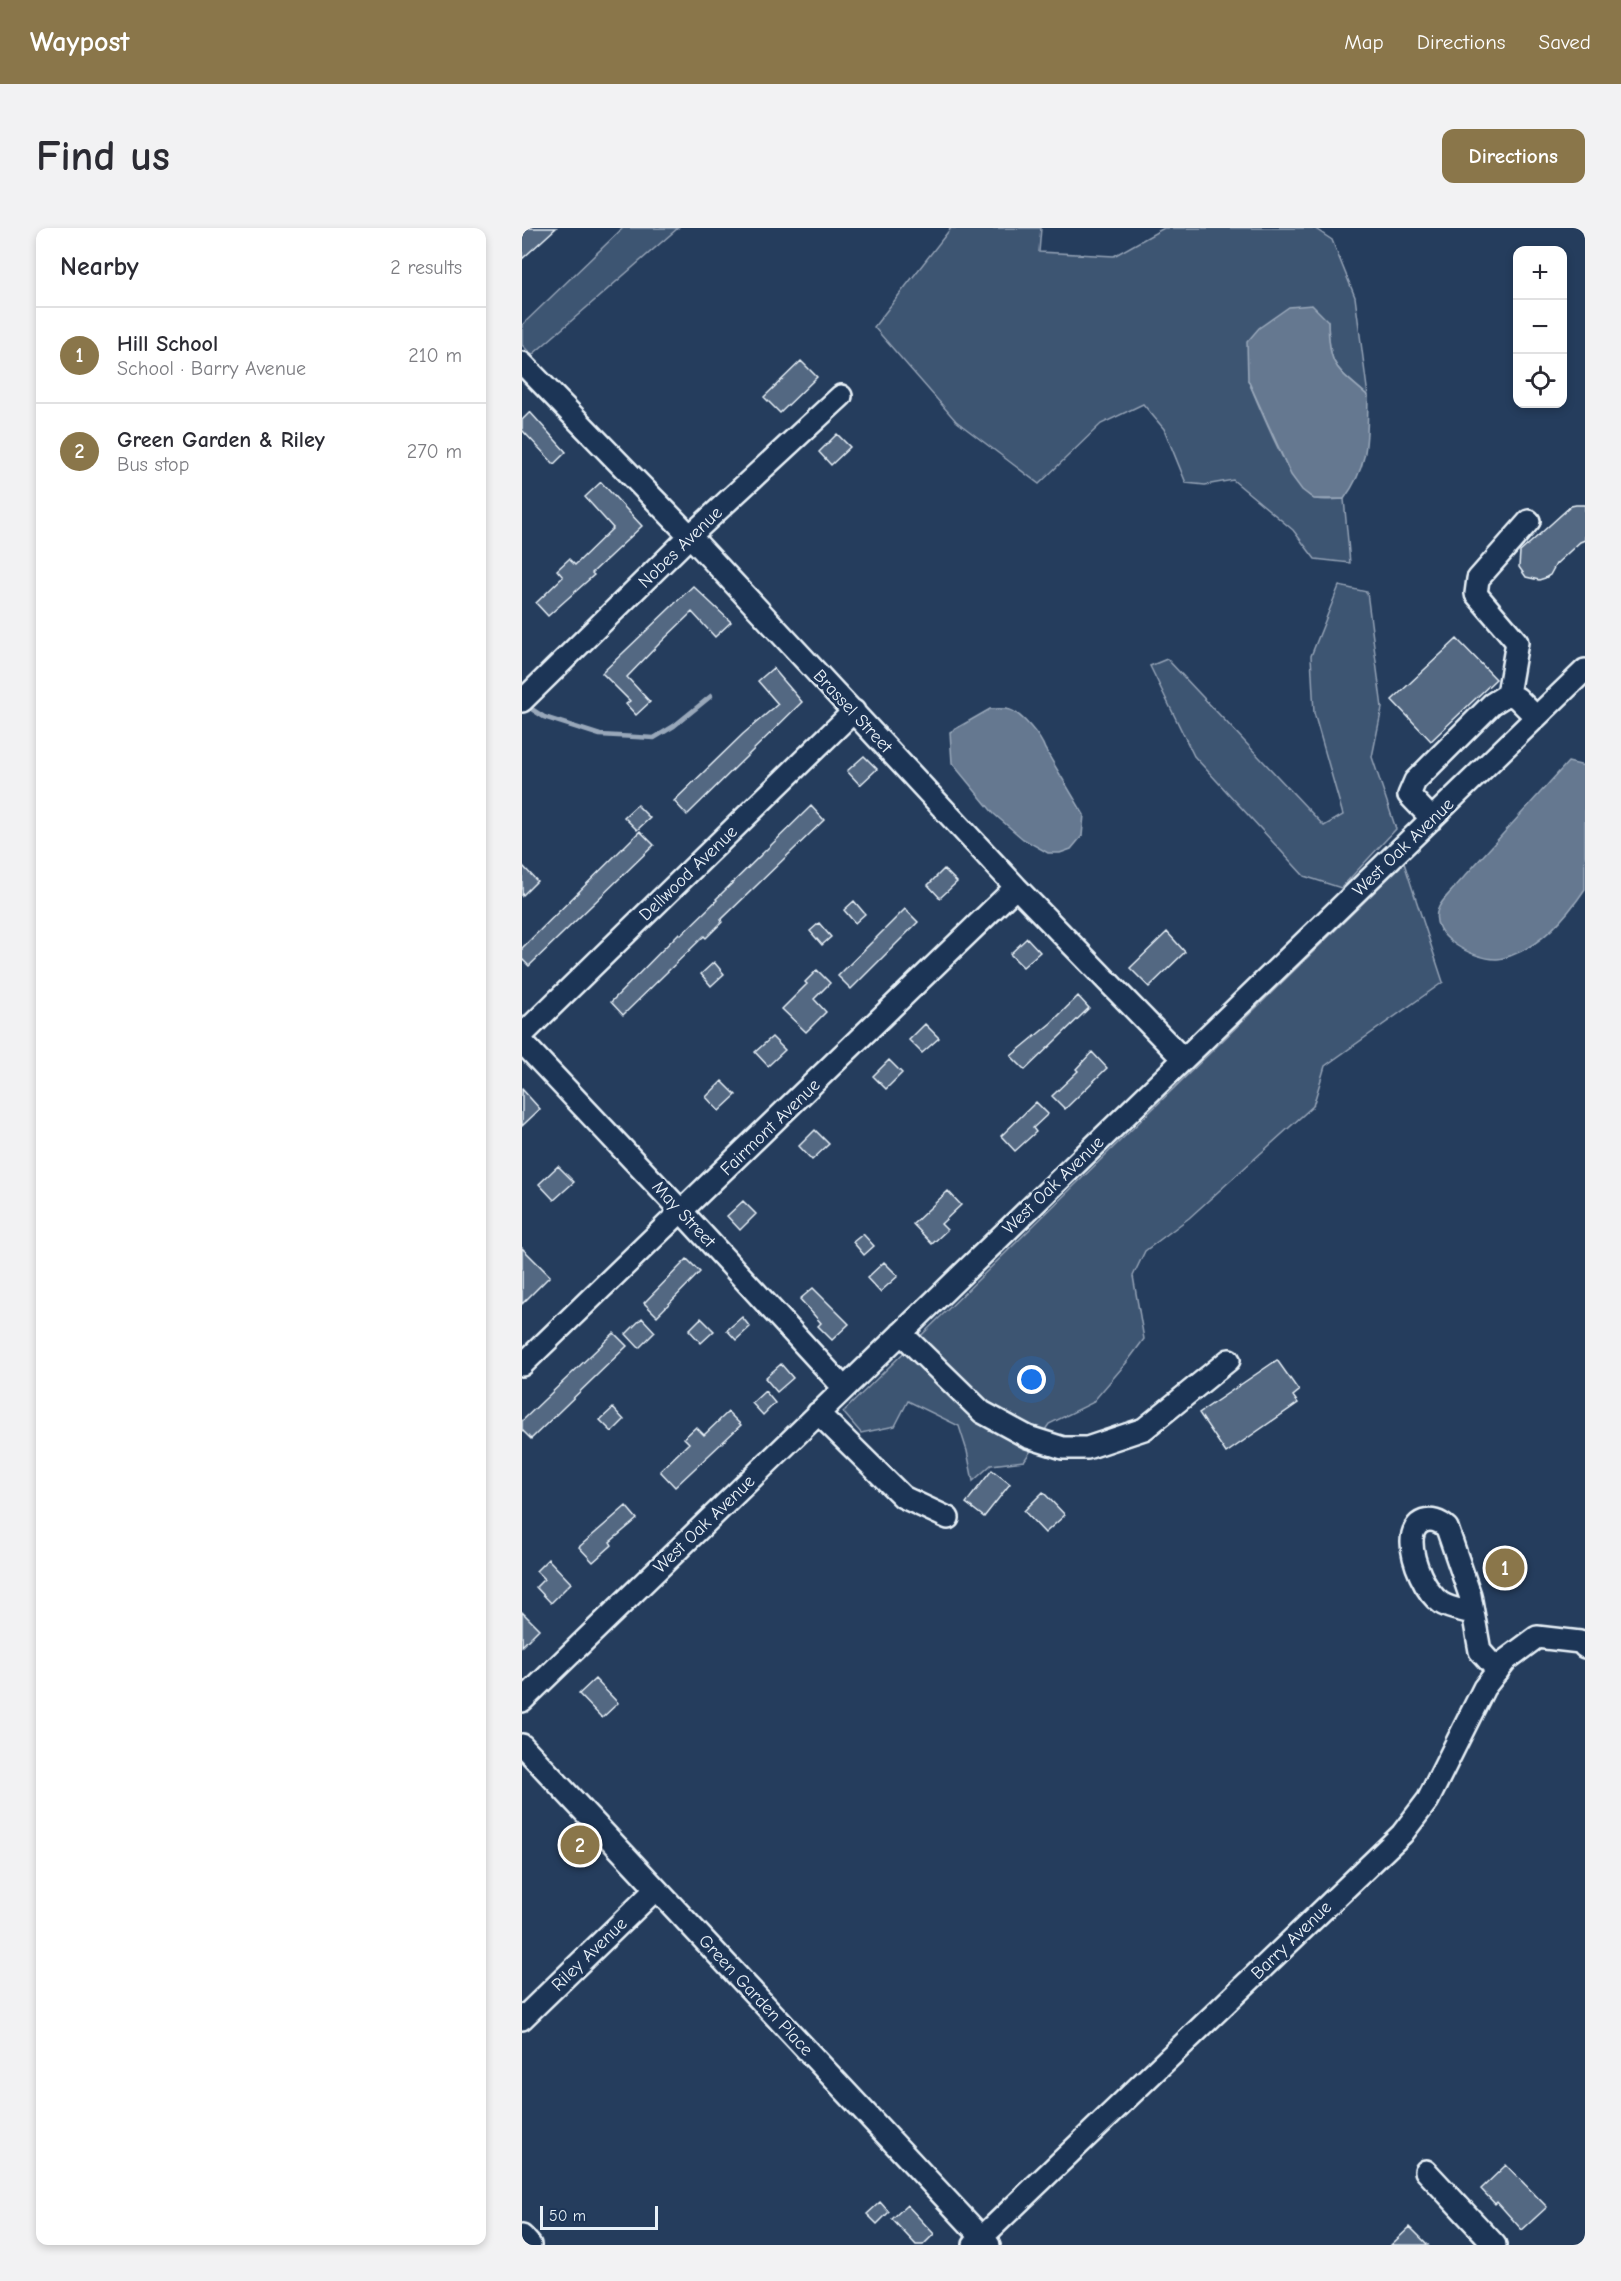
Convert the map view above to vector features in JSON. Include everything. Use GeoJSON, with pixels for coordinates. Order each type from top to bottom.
{"type":"FeatureCollection","features":[{"type":"Feature","properties":{"kind":"street","name":"Brassel Street"},"geometry":{"type":"LineString","coordinates":[[524,370],[690,536],[1016,887],[1183,1059]]}},
{"type":"Feature","properties":{"kind":"street","name":"Nobes Avenue"},"geometry":{"type":"LineString","coordinates":[[522,701],[690,536],[841,396]]}},
{"type":"Feature","properties":{"kind":"street"},"geometry":{"type":"LineString","coordinates":[[1432,819],[1409,795],[1415,781],[1492,704],[1508,694],[1517,642],[1476,594],[1478,579],[1529,521]]}},
{"type":"Feature","properties":{"kind":"street","name":"West Oak Avenue"},"geometry":{"type":"LineString","coordinates":[[522,1701],[1585,670]]}},
{"type":"Feature","properties":{"kind":"street"},"geometry":{"type":"LineString","coordinates":[[1508,694],[1517,698],[1536,717]]}},
{"type":"Feature","properties":{"kind":"street","name":"Dellwood Avenue"},"geometry":{"type":"LineString","coordinates":[[522,1035],[854,711]]}},
{"type":"Feature","properties":{"kind":"street","name":"Fairmont Avenue"},"geometry":{"type":"LineString","coordinates":[[522,1365],[1016,887]]}},
{"type":"Feature","properties":{"kind":"street","name":"May Street"},"geometry":{"type":"LineString","coordinates":[[522,1042],[844,1388]]}},
{"type":"Feature","properties":{"kind":"street"},"geometry":{"type":"LineString","coordinates":[[901,1333],[982,1412],[1028,1437],[1063,1448],[1087,1448],[1144,1429],[1229,1360]]}},
{"type":"Feature","properties":{"kind":"street"},"geometry":{"type":"LineString","coordinates":[[818,1413],[903,1497],[948,1518]]}},
{"type":"Feature","properties":{"kind":"street"},"geometry":{"type":"LineString","coordinates":[[1472,1613],[1480,1651],[1498,1671]]}},
{"type":"Feature","properties":{"kind":"street","name":"Barry Avenue"},"geometry":{"type":"LineString","coordinates":[[982,2242],[1402,1834],[1428,1800],[1484,1688],[1506,1660],[1538,1637],[1583,1645]]}},
{"type":"Feature","properties":{"kind":"street","name":"Green Garden Place"},"geometry":{"type":"LineString","coordinates":[[522,1745],[982,2242]]}},
{"type":"Feature","properties":{"kind":"street","name":"Riley Avenue"},"geometry":{"type":"LineString","coordinates":[[522,2019],[656,1888]]}},
{"type":"Feature","properties":{"kind":"street"},"geometry":{"type":"LineString","coordinates":[[1426,2171],[1495,2245]]}},
{"type":"Feature","properties":{"kind":"street"},"geometry":{"type":"LineString","coordinates":[[522,2236],[530,2245]]}},
{"type":"Feature","properties":{"kind":"shaded area"},"geometry":{"type":"Polygon","coordinates":[[[623,228],[678,228],[532,355],[522,345],[522,325],[623,228]]]}},
{"type":"Feature","properties":{"kind":"shaded area"},"geometry":{"type":"Polygon","coordinates":[[[951,228],[1041,228],[1039,252],[1114,256],[1164,228],[1314,228],[1332,240],[1355,297],[1368,396],[1341,372],[1332,358],[1328,321],[1248,380],[1277,446],[1297,482],[1316,499],[1344,499],[1350,563],[1315,559],[1293,530],[1233,480],[1205,485],[1186,483],[1164,429],[1143,404],[1101,424],[1039,484],[956,421],[874,327],[951,228]]]}},
{"type":"Feature","properties":{"kind":"shaded area"},"geometry":{"type":"Polygon","coordinates":[[[1312,305],[1328,321],[1330,348],[1336,365],[1368,396],[1367,438],[1363,462],[1359,474],[1344,499],[1314,499],[1302,490],[1291,475],[1248,380],[1247,342],[1259,328],[1289,307],[1312,305]]]}},
{"type":"Feature","properties":{"kind":"shaded area"},"geometry":{"type":"Polygon","coordinates":[[[1339,586],[1367,592],[1382,708],[1372,757],[1396,829],[1341,888],[1304,876],[1194,756],[1150,666],[1167,659],[1324,826],[1343,815],[1314,713],[1311,656],[1339,586]]]}},
{"type":"Feature","properties":{"kind":"shaded area"},"geometry":{"type":"Polygon","coordinates":[[[990,709],[1015,712],[1040,738],[1084,815],[1082,836],[1071,849],[1060,853],[1048,853],[1023,839],[994,814],[952,763],[950,732],[990,709]]]}},
{"type":"Feature","properties":{"kind":"shaded area"},"geometry":{"type":"Polygon","coordinates":[[[1568,762],[1585,766],[1585,889],[1553,929],[1522,951],[1497,959],[1466,951],[1446,937],[1439,928],[1436,919],[1439,906],[1568,762]]]}},
{"type":"Feature","properties":{"kind":"shaded area"},"geometry":{"type":"Polygon","coordinates":[[[1404,863],[1443,982],[1325,1066],[1313,1106],[1189,1218],[1145,1251],[1133,1276],[1144,1339],[1092,1403],[1049,1424],[1024,1461],[991,1465],[973,1481],[959,1426],[908,1401],[895,1426],[861,1433],[843,1412],[1404,863]]]}},
{"type":"Feature","properties":{"kind":"building"},"geometry":{"type":"Polygon","coordinates":[[[522,228],[556,228],[522,259],[522,228]]]}},
{"type":"Feature","properties":{"kind":"building"},"geometry":{"type":"Polygon","coordinates":[[[801,361],[817,377],[780,413],[764,397],[801,361]]]}},
{"type":"Feature","properties":{"kind":"building"},"geometry":{"type":"Polygon","coordinates":[[[530,412],[566,452],[554,464],[522,430],[522,420],[530,412]]]}},
{"type":"Feature","properties":{"kind":"building"},"geometry":{"type":"Polygon","coordinates":[[[837,434],[850,447],[831,465],[819,452],[837,434]]]}},
{"type":"Feature","properties":{"kind":"building"},"geometry":{"type":"Polygon","coordinates":[[[601,482],[642,526],[592,573],[594,575],[548,616],[536,603],[563,577],[557,570],[569,559],[575,565],[613,528],[585,497],[601,482]]]}},
{"type":"Feature","properties":{"kind":"building"},"geometry":{"type":"Polygon","coordinates":[[[1585,505],[1585,540],[1556,564],[1550,575],[1539,580],[1526,577],[1519,567],[1520,552],[1571,506],[1585,505]]]}},
{"type":"Feature","properties":{"kind":"building"},"geometry":{"type":"Polygon","coordinates":[[[693,586],[731,622],[715,637],[692,612],[659,644],[627,677],[650,702],[636,715],[626,704],[630,701],[602,673],[693,586]]]}},
{"type":"Feature","properties":{"kind":"building"},"geometry":{"type":"Polygon","coordinates":[[[1457,639],[1496,679],[1431,741],[1392,700],[1457,639]]]}},
{"type":"Feature","properties":{"kind":"building"},"geometry":{"type":"Polygon","coordinates":[[[773,668],[802,702],[687,815],[674,801],[743,734],[778,704],[758,681],[773,668]]]}},
{"type":"Feature","properties":{"kind":"building"},"geometry":{"type":"Polygon","coordinates":[[[864,756],[877,769],[860,785],[847,771],[864,756]]]}},
{"type":"Feature","properties":{"kind":"building"},"geometry":{"type":"Polygon","coordinates":[[[637,805],[650,818],[637,830],[624,817],[637,805]]]}},
{"type":"Feature","properties":{"kind":"building"},"geometry":{"type":"Polygon","coordinates":[[[811,806],[824,820],[721,920],[722,922],[706,938],[704,936],[623,1015],[611,1002],[811,806]]]}},
{"type":"Feature","properties":{"kind":"building"},"geometry":{"type":"Polygon","coordinates":[[[640,831],[654,845],[529,966],[522,959],[522,948],[640,831]]]}},
{"type":"Feature","properties":{"kind":"building"},"geometry":{"type":"Polygon","coordinates":[[[522,865],[537,881],[522,896],[522,865]]]}},
{"type":"Feature","properties":{"kind":"building"},"geometry":{"type":"Polygon","coordinates":[[[944,869],[957,882],[940,898],[928,885],[944,869]]]}},
{"type":"Feature","properties":{"kind":"building"},"geometry":{"type":"Polygon","coordinates":[[[854,901],[865,914],[855,923],[844,910],[854,901]]]}},
{"type":"Feature","properties":{"kind":"building"},"geometry":{"type":"Polygon","coordinates":[[[905,909],[918,922],[851,989],[838,976],[905,909]]]}},
{"type":"Feature","properties":{"kind":"building"},"geometry":{"type":"Polygon","coordinates":[[[819,923],[831,937],[822,945],[810,931],[819,923]]]}},
{"type":"Feature","properties":{"kind":"building"},"geometry":{"type":"Polygon","coordinates":[[[1167,932],[1185,952],[1149,987],[1130,968],[1167,932]]]}},
{"type":"Feature","properties":{"kind":"building"},"geometry":{"type":"Polygon","coordinates":[[[1027,938],[1040,952],[1023,967],[1010,954],[1027,938]]]}},
{"type":"Feature","properties":{"kind":"building"},"geometry":{"type":"Polygon","coordinates":[[[714,962],[724,974],[711,986],[701,974],[714,962]]]}},
{"type":"Feature","properties":{"kind":"building"},"geometry":{"type":"Polygon","coordinates":[[[817,970],[830,983],[814,999],[826,1012],[806,1032],[782,1009],[807,984],[805,982],[817,970]]]}},
{"type":"Feature","properties":{"kind":"building"},"geometry":{"type":"Polygon","coordinates":[[[1078,996],[1089,1008],[1025,1070],[1011,1056],[1051,1023],[1078,996]]]}},
{"type":"Feature","properties":{"kind":"building"},"geometry":{"type":"Polygon","coordinates":[[[925,1024],[939,1038],[922,1053],[909,1040],[925,1024]]]}},
{"type":"Feature","properties":{"kind":"building"},"geometry":{"type":"Polygon","coordinates":[[[772,1037],[785,1050],[768,1066],[755,1052],[772,1037]]]}},
{"type":"Feature","properties":{"kind":"building"},"geometry":{"type":"Polygon","coordinates":[[[1092,1052],[1107,1068],[1065,1109],[1052,1096],[1078,1071],[1076,1069],[1092,1052]]]}},
{"type":"Feature","properties":{"kind":"building"},"geometry":{"type":"Polygon","coordinates":[[[889,1060],[902,1073],[886,1089],[873,1076],[889,1060]]]}},
{"type":"Feature","properties":{"kind":"building"},"geometry":{"type":"Polygon","coordinates":[[[722,1081],[736,1095],[719,1111],[706,1097],[722,1081]]]}},
{"type":"Feature","properties":{"kind":"building"},"geometry":{"type":"Polygon","coordinates":[[[522,1089],[540,1109],[522,1126],[522,1089]]]}},
{"type":"Feature","properties":{"kind":"building"},"geometry":{"type":"Polygon","coordinates":[[[1036,1102],[1048,1114],[1033,1128],[1036,1132],[1015,1151],[1001,1136],[1036,1102]]]}},
{"type":"Feature","properties":{"kind":"building"},"geometry":{"type":"Polygon","coordinates":[[[815,1130],[829,1144],[812,1160],[799,1146],[815,1130]]]}},
{"type":"Feature","properties":{"kind":"building"},"geometry":{"type":"Polygon","coordinates":[[[558,1166],[574,1182],[554,1200],[539,1184],[558,1166]]]}},
{"type":"Feature","properties":{"kind":"building"},"geometry":{"type":"Polygon","coordinates":[[[948,1191],[961,1205],[941,1224],[947,1230],[932,1244],[913,1224],[948,1191]]]}},
{"type":"Feature","properties":{"kind":"building"},"geometry":{"type":"Polygon","coordinates":[[[743,1201],[756,1214],[740,1230],[727,1216],[743,1201]]]}},
{"type":"Feature","properties":{"kind":"building"},"geometry":{"type":"Polygon","coordinates":[[[863,1234],[874,1246],[864,1255],[853,1242],[863,1234]]]}},
{"type":"Feature","properties":{"kind":"building"},"geometry":{"type":"Polygon","coordinates":[[[522,1248],[550,1276],[522,1304],[522,1248]]]}},
{"type":"Feature","properties":{"kind":"building"},"geometry":{"type":"Polygon","coordinates":[[[687,1259],[700,1272],[657,1316],[644,1303],[687,1259]]]}},
{"type":"Feature","properties":{"kind":"building"},"geometry":{"type":"Polygon","coordinates":[[[884,1262],[898,1276],[880,1292],[867,1278],[884,1262]]]}},
{"type":"Feature","properties":{"kind":"building"},"geometry":{"type":"Polygon","coordinates":[[[813,1288],[849,1324],[832,1340],[818,1326],[821,1323],[800,1299],[813,1288]]]}},
{"type":"Feature","properties":{"kind":"building"},"geometry":{"type":"Polygon","coordinates":[[[742,1317],[750,1327],[736,1340],[727,1330],[742,1317]]]}},
{"type":"Feature","properties":{"kind":"building"},"geometry":{"type":"Polygon","coordinates":[[[642,1318],[655,1332],[639,1348],[626,1334],[642,1318]]]}},
{"type":"Feature","properties":{"kind":"building"},"geometry":{"type":"Polygon","coordinates":[[[701,1318],[714,1331],[701,1343],[689,1330],[701,1318]]]}},
{"type":"Feature","properties":{"kind":"building"},"geometry":{"type":"Polygon","coordinates":[[[614,1333],[627,1346],[531,1439],[522,1430],[522,1421],[614,1333]]]}},
{"type":"Feature","properties":{"kind":"building"},"geometry":{"type":"Polygon","coordinates":[[[1277,1360],[1299,1391],[1293,1396],[1298,1403],[1226,1453],[1199,1413],[1277,1360]]]}},
{"type":"Feature","properties":{"kind":"building"},"geometry":{"type":"Polygon","coordinates":[[[781,1364],[793,1378],[777,1392],[765,1378],[781,1364]]]}},
{"type":"Feature","properties":{"kind":"building"},"geometry":{"type":"Polygon","coordinates":[[[765,1391],[775,1403],[763,1415],[752,1403],[765,1391]]]}},
{"type":"Feature","properties":{"kind":"building"},"geometry":{"type":"Polygon","coordinates":[[[613,1408],[624,1420],[612,1432],[600,1420],[613,1408]]]}},
{"type":"Feature","properties":{"kind":"building"},"geometry":{"type":"Polygon","coordinates":[[[728,1412],[741,1425],[675,1487],[660,1471],[689,1443],[684,1438],[696,1427],[704,1435],[728,1412]]]}},
{"type":"Feature","properties":{"kind":"building"},"geometry":{"type":"Polygon","coordinates":[[[992,1470],[1010,1484],[984,1517],[966,1503],[992,1470]]]}},
{"type":"Feature","properties":{"kind":"building"},"geometry":{"type":"Polygon","coordinates":[[[1043,1492],[1065,1515],[1045,1533],[1024,1511],[1043,1492]]]}},
{"type":"Feature","properties":{"kind":"building"},"geometry":{"type":"Polygon","coordinates":[[[626,1506],[637,1519],[610,1542],[612,1545],[593,1562],[579,1547],[626,1506]]]}},
{"type":"Feature","properties":{"kind":"building"},"geometry":{"type":"Polygon","coordinates":[[[548,1559],[571,1583],[551,1603],[536,1587],[544,1579],[536,1571],[548,1559]]]}},
{"type":"Feature","properties":{"kind":"building"},"geometry":{"type":"Polygon","coordinates":[[[522,1612],[539,1629],[522,1646],[522,1612]]]}},
{"type":"Feature","properties":{"kind":"building"},"geometry":{"type":"Polygon","coordinates":[[[595,1679],[618,1703],[602,1718],[579,1694],[595,1679]]]}},
{"type":"Feature","properties":{"kind":"building"},"geometry":{"type":"Polygon","coordinates":[[[1506,2165],[1547,2207],[1522,2230],[1497,2202],[1495,2204],[1481,2189],[1506,2165]]]}},
{"type":"Feature","properties":{"kind":"building"},"geometry":{"type":"Polygon","coordinates":[[[880,2202],[889,2212],[877,2224],[867,2214],[880,2202]]]}},
{"type":"Feature","properties":{"kind":"building"},"geometry":{"type":"Polygon","coordinates":[[[907,2205],[934,2234],[923,2245],[916,2245],[892,2219],[907,2205]]]}},
{"type":"Feature","properties":{"kind":"building"},"geometry":{"type":"Polygon","coordinates":[[[1410,2227],[1428,2245],[1391,2245],[1410,2227]]]}},
{"type":"Feature","properties":{"kind":"waterway"},"geometry":{"type":"LineString","coordinates":[[530,708],[544,717],[600,735],[654,738],[674,726],[711,696]]}},
{"type":"Feature","properties":{"kind":"place","name":"Hill School"},"geometry":{"type":"Point","coordinates":[1505,1568]}},
{"type":"Feature","properties":{"kind":"place","name":"Green Garden & Riley"},"geometry":{"type":"Point","coordinates":[580,1845]}}]}
